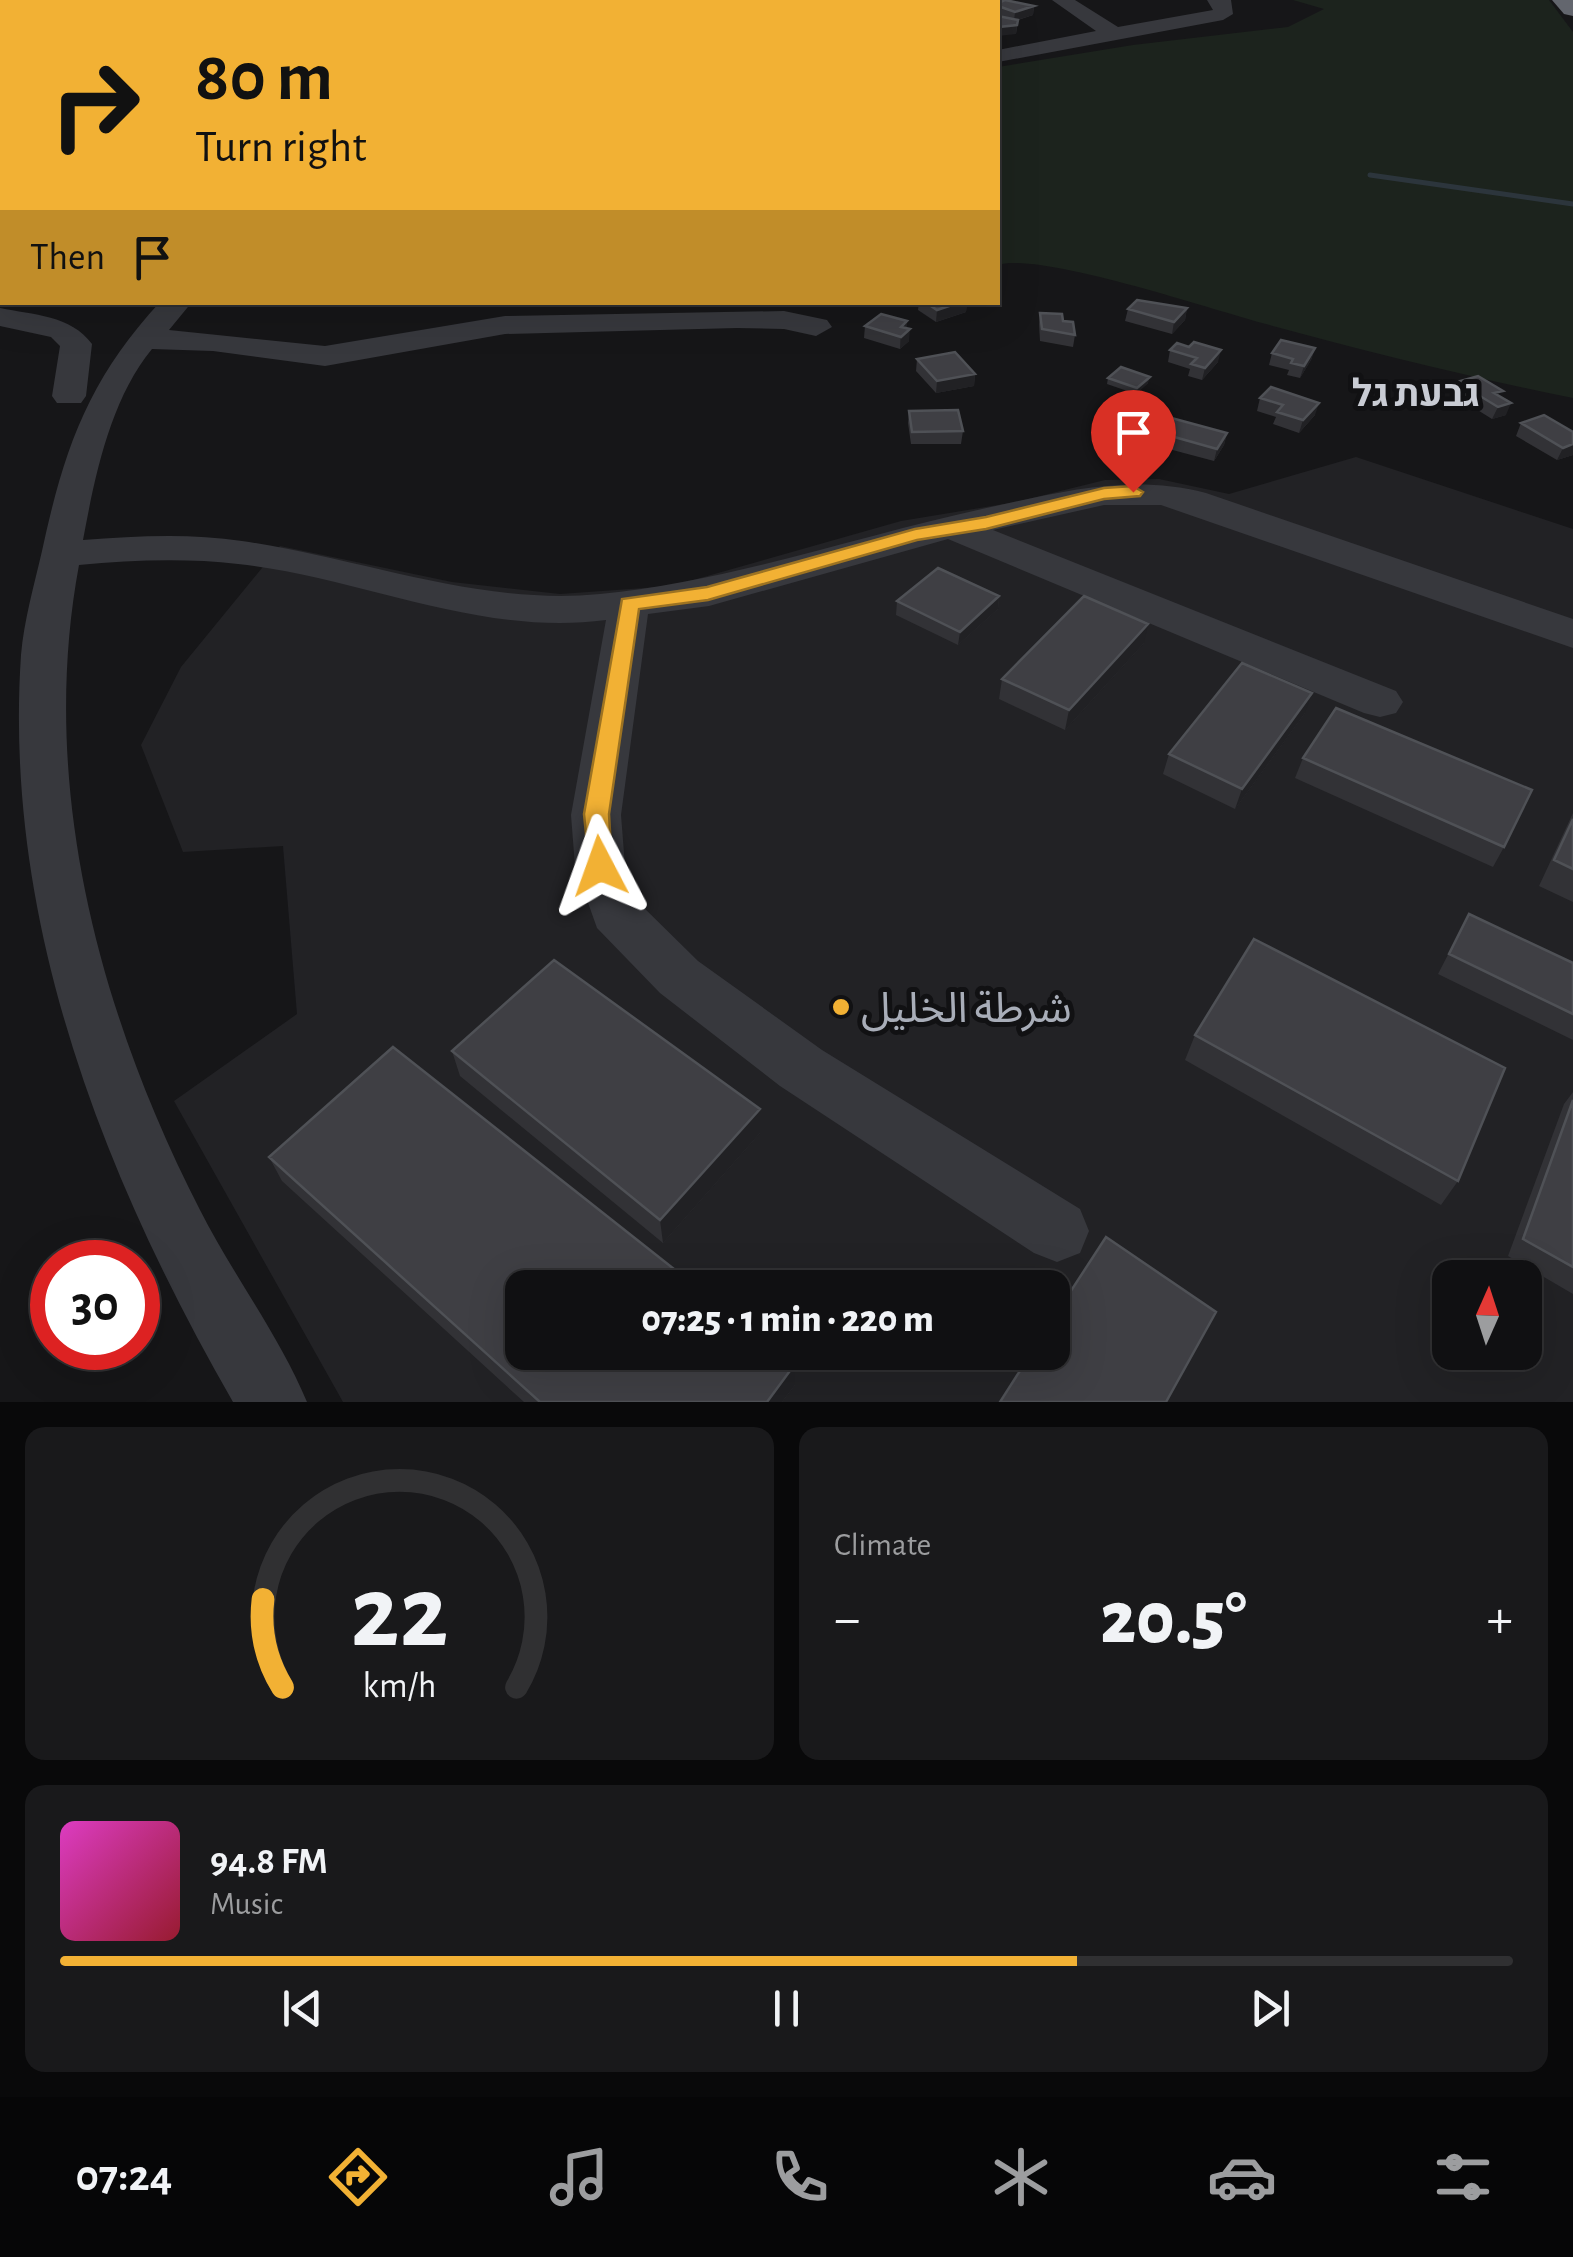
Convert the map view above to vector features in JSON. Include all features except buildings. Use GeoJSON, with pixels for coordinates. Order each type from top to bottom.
{"type":"FeatureCollection","features":[{"type":"Feature","properties":{"kind":"highway"},"geometry":{"type":"LineString","coordinates":[[1564,0],[1573,9]]}},
{"type":"Feature","properties":{"kind":"street"},"geometry":{"type":"LineString","coordinates":[[1062,0],[1113,34]]}},
{"type":"Feature","properties":{"kind":"street"},"geometry":{"type":"LineString","coordinates":[[1000,56],[1223,14],[1222,2],[1217,0]]}},
{"type":"Feature","properties":{"kind":"street"},"geometry":{"type":"LineString","coordinates":[[174,305],[120,370],[80,473],[43,654],[42,757],[57,880],[84,994],[128,1122],[223,1324],[272,1402]]}},
{"type":"Feature","properties":{"kind":"street"},"geometry":{"type":"LineString","coordinates":[[144,339],[213,341],[325,356],[506,325],[785,311],[816,327]]}},
{"type":"Feature","properties":{"kind":"street"},"geometry":{"type":"LineString","coordinates":[[0,317],[62,330],[76,344],[69,396]]}},
{"type":"Feature","properties":{"kind":"street"},"geometry":{"type":"LineString","coordinates":[[61,554],[139,548],[240,552],[481,604],[596,608],[708,593],[952,527],[1104,494],[1161,494],[1192,500],[1573,634]]}},
{"type":"Feature","properties":{"kind":"street"},"geometry":{"type":"LineString","coordinates":[[952,527],[1380,702]]}},
{"type":"Feature","properties":{"kind":"street"},"geometry":{"type":"LineString","coordinates":[[629,604],[596,814],[600,866],[616,914],[679,977],[800,1068],[1056,1231]]}},
{"type":"Feature","properties":{"kind":"shaded area"},"geometry":{"type":"Polygon","coordinates":[[[1293,0],[1549,0],[1573,32],[1573,398],[1378,353],[1086,274],[1019,263],[1000,265],[1000,67],[1133,45],[1288,27],[1324,9],[1293,0]]]}},
{"type":"Feature","properties":{"kind":"shaded area"},"geometry":{"type":"Polygon","coordinates":[[[1356,457],[1573,529],[1573,1402],[343,1402],[174,1101],[297,1014],[283,846],[183,852],[141,745],[181,667],[280,546],[452,582],[560,594],[672,586],[901,521],[1016,502],[1105,480],[1159,479],[1229,494],[1356,457]]]}},
{"type":"Feature","properties":{"kind":"waterway"},"geometry":{"type":"LineString","coordinates":[[1370,175],[1573,204]]}},
{"type":"Feature","properties":{"kind":"place","name":"شرطة الخليل"},"geometry":{"type":"Point","coordinates":[841,1007]}},
{"type":"Feature","properties":{"kind":"district","name":"גבעת גל"},"geometry":{"type":"Point","coordinates":[1416,393]}},
{"type":"Feature","properties":{"kind":"route"},"geometry":{"type":"LineString","coordinates":[[600,866],[596,814],[629,604],[708,593],[772,578],[915,534],[986,523],[1104,494],[1133,492]]}}]}
